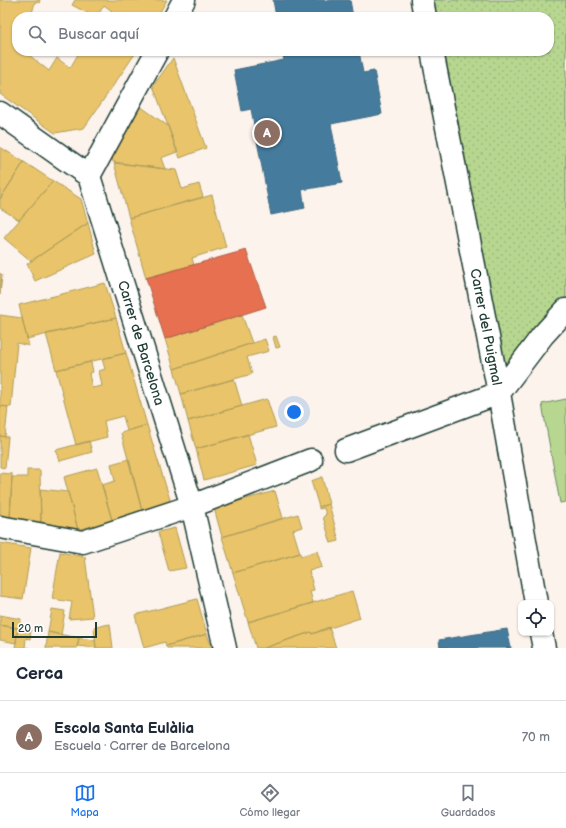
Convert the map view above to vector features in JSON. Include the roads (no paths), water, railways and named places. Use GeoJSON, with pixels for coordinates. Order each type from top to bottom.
{"type":"FeatureCollection","features":[{"type":"Feature","properties":{"kind":"street"},"geometry":{"type":"LineString","coordinates":[[178,12],[184,0]]}},
{"type":"Feature","properties":{"kind":"street"},"geometry":{"type":"LineString","coordinates":[[422,0],[424,12]]}},
{"type":"Feature","properties":{"kind":"street"},"geometry":{"type":"LineString","coordinates":[[0,112],[89,176],[154,56]]}},
{"type":"Feature","properties":{"kind":"street","name":"Carrer del Puigmal"},"geometry":{"type":"LineString","coordinates":[[433,56],[499,393],[535,600]]}},
{"type":"Feature","properties":{"kind":"street","name":"Carrer de Barcelona"},"geometry":{"type":"LineString","coordinates":[[89,176],[192,506],[225,648]]}},
{"type":"Feature","properties":{"kind":"street"},"geometry":{"type":"LineString","coordinates":[[346,450],[499,393],[543,335],[566,310]]}},
{"type":"Feature","properties":{"kind":"street"},"geometry":{"type":"LineString","coordinates":[[0,527],[83,542],[192,506],[311,460]]}},
{"type":"Feature","properties":{"kind":"street"},"geometry":{"type":"LineString","coordinates":[[542,636],[544,648]]}},
{"type":"Feature","properties":{"kind":"place","name":"Escola Santa Eulàlia"},"geometry":{"type":"Point","coordinates":[267,133]}}]}
